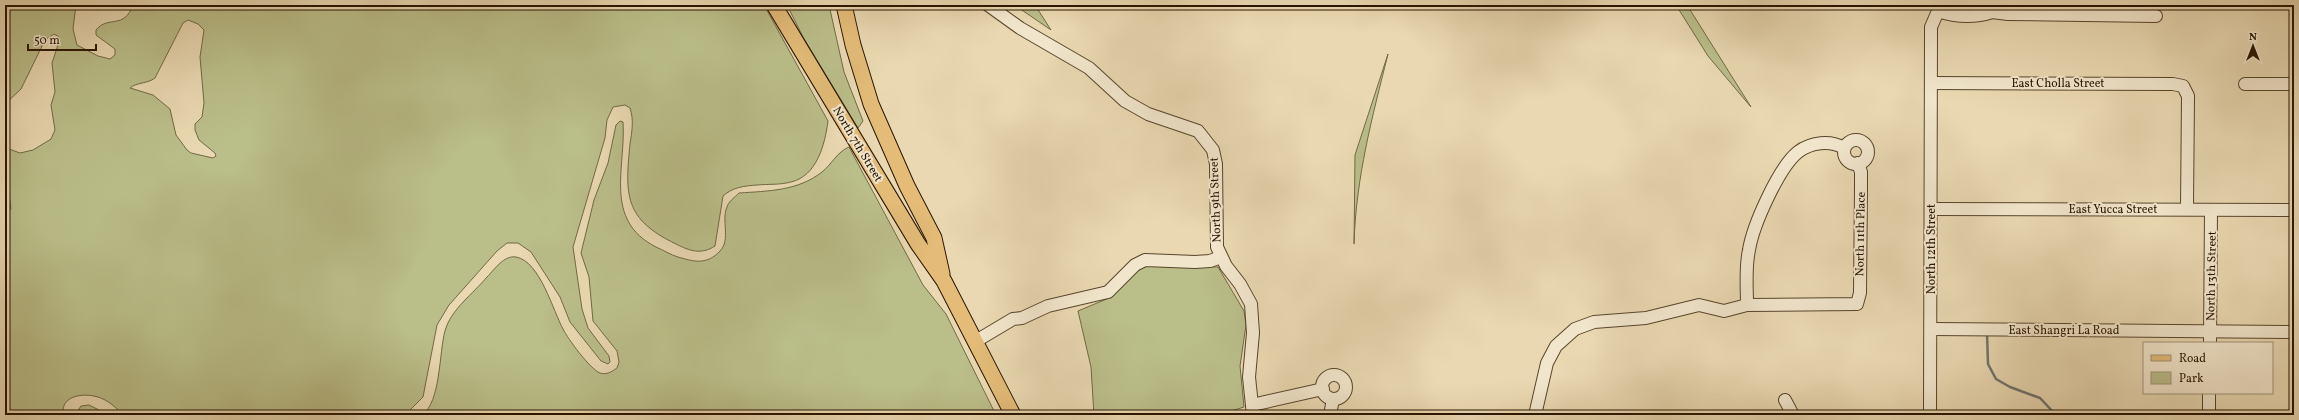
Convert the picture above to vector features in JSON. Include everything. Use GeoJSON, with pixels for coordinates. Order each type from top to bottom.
{"type":"FeatureCollection","features":[{"type":"Feature","properties":{"kind":"main road","name":"North 7th Street"},"geometry":{"type":"LineString","coordinates":[[774,5],[918,244],[944,281],[1013,415]]}},
{"type":"Feature","properties":{"kind":"main road","name":"North 7th Street"},"geometry":{"type":"LineString","coordinates":[[844,5],[853,45],[871,104],[907,186],[934,238],[944,281]]}},
{"type":"Feature","properties":{"kind":"street","name":"North 9th Street"},"geometry":{"type":"LineString","coordinates":[[988,5],[1053,49],[1089,68],[1125,101],[1148,114],[1198,131],[1216,157],[1217,247],[1221,257],[1251,304],[1253,333],[1249,377],[1253,410]]}},
{"type":"Feature","properties":{"kind":"street","name":"North 12th Street"},"geometry":{"type":"LineString","coordinates":[[1930,415],[1931,27],[1938,11],[1949,6],[1980,6],[1992,8]]}},
{"type":"Feature","properties":{"kind":"street"},"geometry":{"type":"LineString","coordinates":[[1992,8],[2100,10],[2156,16]]}},
{"type":"Feature","properties":{"kind":"street","name":"East Cholla Street"},"geometry":{"type":"LineString","coordinates":[[1932,83],[2173,84],[2184,86],[2188,96],[2187,208]]}},
{"type":"Feature","properties":{"kind":"street"},"geometry":{"type":"LineString","coordinates":[[2245,84],[2294,84]]}},
{"type":"Feature","properties":{"kind":"street"},"geometry":{"type":"LineString","coordinates":[[1854,140],[1863,143],[1867,155],[1858,163],[1848,161],[1844,156],[1844,148],[1849,142],[1854,140]]}},
{"type":"Feature","properties":{"kind":"street"},"geometry":{"type":"LineString","coordinates":[[1535,415],[1547,363],[1556,346],[1575,330],[1594,322],[1646,318],[1699,305],[1724,311],[1747,305],[1747,264],[1752,236],[1761,211],[1774,187],[1797,153],[1808,146],[1831,143],[1844,148]]}},
{"type":"Feature","properties":{"kind":"street","name":"North 11th Place"},"geometry":{"type":"LineString","coordinates":[[1747,305],[1858,304],[1860,293],[1861,172],[1858,163]]}},
{"type":"Feature","properties":{"kind":"street","name":"East Yucca Street"},"geometry":{"type":"LineString","coordinates":[[1931,209],[2187,208],[2211,210],[2294,210]]}},
{"type":"Feature","properties":{"kind":"street","name":"North 13th Street"},"geometry":{"type":"LineString","coordinates":[[2210,337],[2211,210]]}},
{"type":"Feature","properties":{"kind":"street"},"geometry":{"type":"LineString","coordinates":[[976,341],[1013,319],[1022,318],[1048,306],[1108,292],[1135,266],[1145,260],[1195,262],[1210,261],[1221,257]]}},
{"type":"Feature","properties":{"kind":"street","name":"East Shangri La Road"},"geometry":{"type":"LineString","coordinates":[[1931,329],[2210,337],[2294,332]]}},
{"type":"Feature","properties":{"kind":"street"},"geometry":{"type":"LineString","coordinates":[[1333,376],[1341,377],[1346,384],[1345,391],[1340,397],[1333,399],[1328,397],[1323,389],[1326,379],[1333,376]]}},
{"type":"Feature","properties":{"kind":"street"},"geometry":{"type":"LineString","coordinates":[[1253,410],[1323,389]]}},
{"type":"Feature","properties":{"kind":"street"},"geometry":{"type":"LineString","coordinates":[[2209,394],[2209,415]]}},
{"type":"Feature","properties":{"kind":"street"},"geometry":{"type":"LineString","coordinates":[[1330,415],[1333,399]]}},
{"type":"Feature","properties":{"kind":"street"},"geometry":{"type":"LineString","coordinates":[[1785,400],[1792,415]]}},
{"type":"Feature","properties":{"kind":"green space"},"geometry":{"type":"Polygon","coordinates":[[[5,5],[76,5],[73,29],[77,45],[98,56],[110,59],[115,55],[115,49],[96,35],[96,30],[106,23],[121,20],[129,13],[133,5],[764,5],[828,121],[822,149],[813,166],[807,173],[800,179],[791,182],[743,187],[727,193],[723,196],[715,246],[710,249],[696,251],[681,246],[659,235],[646,225],[637,215],[632,204],[628,178],[628,162],[632,126],[631,112],[630,108],[625,105],[613,107],[607,120],[605,138],[573,247],[582,309],[588,328],[609,356],[610,362],[608,364],[601,361],[570,322],[560,297],[531,252],[518,243],[507,243],[497,251],[449,305],[437,325],[423,397],[405,415],[122,415],[106,400],[90,395],[83,395],[71,398],[66,402],[63,408],[63,415],[5,415],[5,214],[11,209],[9,194],[5,188],[5,140],[9,149],[20,153],[33,150],[51,139],[55,130],[51,105],[55,92],[52,63],[59,37],[54,34],[45,40],[21,89],[5,104],[5,5]],[[188,20],[183,23],[155,78],[130,88],[153,95],[170,109],[176,135],[187,150],[191,153],[213,158],[216,156],[215,153],[199,140],[195,130],[195,124],[202,117],[204,103],[200,57],[204,30],[198,24],[188,20]]]}},
{"type":"Feature","properties":{"kind":"green space"},"geometry":{"type":"Polygon","coordinates":[[[787,5],[829,5],[844,72],[863,121],[858,128],[803,37],[787,5]]]}},
{"type":"Feature","properties":{"kind":"green space"},"geometry":{"type":"Polygon","coordinates":[[[1015,5],[1035,5],[1051,30],[1016,6],[1015,5]]]}},
{"type":"Feature","properties":{"kind":"green space"},"geometry":{"type":"Polygon","coordinates":[[[1676,5],[1687,5],[1751,107],[1708,56],[1676,5]]]}},
{"type":"Feature","properties":{"kind":"green space"},"geometry":{"type":"Polygon","coordinates":[[[1388,54],[1361,171],[1355,219],[1354,244],[1355,155],[1388,54]]]}},
{"type":"Feature","properties":{"kind":"green space"},"geometry":{"type":"Polygon","coordinates":[[[620,121],[623,122],[621,192],[623,208],[629,223],[639,236],[656,247],[675,256],[695,261],[710,259],[720,251],[725,241],[725,212],[729,203],[739,193],[782,189],[803,183],[826,169],[841,152],[849,147],[923,285],[946,314],[996,415],[422,415],[428,409],[433,399],[443,340],[448,323],[457,309],[481,283],[504,260],[512,257],[516,257],[524,261],[532,267],[545,288],[566,334],[591,366],[602,374],[609,373],[617,368],[619,362],[617,351],[593,321],[589,277],[581,253],[594,200],[608,163],[616,125],[620,121]]]}},
{"type":"Feature","properties":{"kind":"green space"},"geometry":{"type":"Polygon","coordinates":[[[1141,266],[1218,267],[1244,311],[1246,325],[1240,366],[1244,407],[1219,415],[1094,415],[1091,367],[1078,311],[1109,298],[1141,266]]]}},
{"type":"Feature","properties":{"kind":"green space"},"geometry":{"type":"Polygon","coordinates":[[[89,405],[109,415],[75,415],[81,406],[89,405]]]}},
{"type":"Feature","properties":{"kind":"waterway"},"geometry":{"type":"LineString","coordinates":[[1987,332],[1988,364],[1996,379],[2010,387],[2040,398],[2056,415]]}}]}
